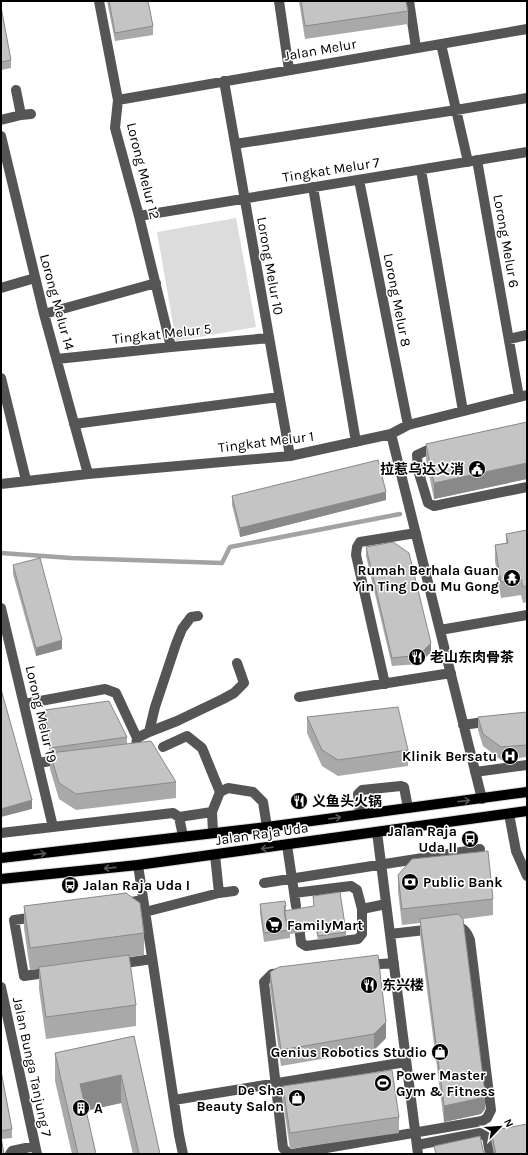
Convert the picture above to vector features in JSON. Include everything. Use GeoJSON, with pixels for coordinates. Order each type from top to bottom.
{"type":"FeatureCollection","features":[{"type":"Feature","properties":{"kind":"main road","name":"Jalan Raja Uda"},"geometry":{"type":"LineString","coordinates":[[1,858],[267,827],[527,792]]}},
{"type":"Feature","properties":{"kind":"main road","name":"Jalan Raja Uda"},"geometry":{"type":"LineString","coordinates":[[2,880],[215,855],[527,811]]}},
{"type":"Feature","properties":{"kind":"street","name":"Lorong Melur 12"},"geometry":{"type":"LineString","coordinates":[[99,1],[118,100],[115,128],[139,216],[171,347]]}},
{"type":"Feature","properties":{"kind":"street"},"geometry":{"type":"LineString","coordinates":[[279,1],[288,70]]}},
{"type":"Feature","properties":{"kind":"street"},"geometry":{"type":"LineString","coordinates":[[409,1],[416,48]]}},
{"type":"Feature","properties":{"kind":"street","name":"Jalan Melur"},"geometry":{"type":"LineString","coordinates":[[118,100],[527,29]]}},
{"type":"Feature","properties":{"kind":"street","name":"Lorong Melur 6"},"geometry":{"type":"LineString","coordinates":[[441,44],[456,110],[473,161],[509,339],[523,396]]}},
{"type":"Feature","properties":{"kind":"street","name":"Lorong Melur 10"},"geometry":{"type":"LineString","coordinates":[[224,81],[290,456]]}},
{"type":"Feature","properties":{"kind":"street"},"geometry":{"type":"LineString","coordinates":[[1,120],[26,115],[16,90]]}},
{"type":"Feature","properties":{"kind":"street"},"geometry":{"type":"LineString","coordinates":[[235,144],[527,98]]}},
{"type":"Feature","properties":{"kind":"street","name":"Lorong Melur 14"},"geometry":{"type":"LineString","coordinates":[[1,136],[44,314],[88,474]]}},
{"type":"Feature","properties":{"kind":"street","name":"Tingkat Melur 7"},"geometry":{"type":"LineString","coordinates":[[139,216],[527,152]]}},
{"type":"Feature","properties":{"kind":"street"},"geometry":{"type":"LineString","coordinates":[[421,170],[463,411]]}},
{"type":"Feature","properties":{"kind":"street","name":"Lorong Melur 8"},"geometry":{"type":"LineString","coordinates":[[359,180],[408,425]]}},
{"type":"Feature","properties":{"kind":"street"},"geometry":{"type":"LineString","coordinates":[[313,187],[356,442]]}},
{"type":"Feature","properties":{"kind":"street"},"geometry":{"type":"LineString","coordinates":[[1,288],[35,278]]}},
{"type":"Feature","properties":{"kind":"street"},"geometry":{"type":"LineString","coordinates":[[44,314],[156,283]]}},
{"type":"Feature","properties":{"kind":"street"},"geometry":{"type":"LineString","coordinates":[[509,339],[527,335]]}},
{"type":"Feature","properties":{"kind":"street","name":"Tingkat Melur 5"},"geometry":{"type":"LineString","coordinates":[[57,359],[269,338]]}},
{"type":"Feature","properties":{"kind":"street"},"geometry":{"type":"LineString","coordinates":[[1,378],[26,480]]}},
{"type":"Feature","properties":{"kind":"street","name":"Tingkat Melur 1"},"geometry":{"type":"LineString","coordinates":[[1,484],[26,480],[290,456],[391,434],[408,425],[523,396]]}},
{"type":"Feature","properties":{"kind":"street"},"geometry":{"type":"LineString","coordinates":[[74,424],[279,397]]}},
{"type":"Feature","properties":{"kind":"street"},"geometry":{"type":"LineString","coordinates":[[391,434],[482,799]]}},
{"type":"Feature","properties":{"kind":"street"},"geometry":{"type":"LineString","coordinates":[[445,446],[430,449],[417,455],[418,470],[428,503],[434,506],[527,487]]}},
{"type":"Feature","properties":{"kind":"street"},"geometry":{"type":"LineString","coordinates":[[401,475],[418,470]]}},
{"type":"Feature","properties":{"kind":"street"},"geometry":{"type":"LineString","coordinates":[[385,684],[356,555],[357,547],[360,542],[416,533]]}},
{"type":"Feature","properties":{"kind":"street","name":"Lorong Melur 19"},"geometry":{"type":"LineString","coordinates":[[1,608],[53,827]]}},
{"type":"Feature","properties":{"kind":"street"},"geometry":{"type":"LineString","coordinates":[[440,630],[527,615]]}},
{"type":"Feature","properties":{"kind":"street"},"geometry":{"type":"LineString","coordinates":[[149,732],[155,707],[182,629],[191,617],[198,616]]}},
{"type":"Feature","properties":{"kind":"street"},"geometry":{"type":"LineString","coordinates":[[137,738],[177,721],[234,693],[244,684],[237,663]]}},
{"type":"Feature","properties":{"kind":"street"},"geometry":{"type":"LineString","coordinates":[[299,697],[451,673]]}},
{"type":"Feature","properties":{"kind":"street"},"geometry":{"type":"LineString","coordinates":[[24,704],[105,689],[116,693],[137,738],[136,749],[120,751]]}},
{"type":"Feature","properties":{"kind":"street"},"geometry":{"type":"LineString","coordinates":[[463,725],[499,720]]}},
{"type":"Feature","properties":{"kind":"street"},"geometry":{"type":"LineString","coordinates":[[163,747],[187,736],[202,748],[220,792]]}},
{"type":"Feature","properties":{"kind":"street"},"geometry":{"type":"LineString","coordinates":[[38,763],[75,758]]}},
{"type":"Feature","properties":{"kind":"street"},"geometry":{"type":"LineString","coordinates":[[475,772],[527,765]]}},
{"type":"Feature","properties":{"kind":"street"},"geometry":{"type":"LineString","coordinates":[[360,814],[358,794],[362,790],[401,786],[404,787],[408,808]]}},
{"type":"Feature","properties":{"kind":"street"},"geometry":{"type":"LineString","coordinates":[[213,833],[212,812],[220,792],[228,788],[253,792],[263,802],[267,827]]}},
{"type":"Feature","properties":{"kind":"street"},"geometry":{"type":"LineString","coordinates":[[1,833],[212,812]]}},
{"type":"Feature","properties":{"kind":"street"},"geometry":{"type":"LineString","coordinates":[[509,814],[516,851],[527,876]]}},
{"type":"Feature","properties":{"kind":"street"},"geometry":{"type":"LineString","coordinates":[[176,815],[183,836]]}},
{"type":"Feature","properties":{"kind":"street"},"geometry":{"type":"LineString","coordinates":[[377,832],[418,1150],[480,1132],[487,1136],[490,1154]]}},
{"type":"Feature","properties":{"kind":"street"},"geometry":{"type":"LineString","coordinates":[[288,845],[296,906]]}},
{"type":"Feature","properties":{"kind":"street"},"geometry":{"type":"LineString","coordinates":[[264,883],[480,849]]}},
{"type":"Feature","properties":{"kind":"street"},"geometry":{"type":"LineString","coordinates":[[215,855],[219,893]]}},
{"type":"Feature","properties":{"kind":"street"},"geometry":{"type":"LineString","coordinates":[[138,865],[183,1154]]}},
{"type":"Feature","properties":{"kind":"street"},"geometry":{"type":"LineString","coordinates":[[294,893],[351,886],[357,890],[362,909],[362,934],[358,939],[306,946],[301,943],[299,925]]}},
{"type":"Feature","properties":{"kind":"street"},"geometry":{"type":"LineString","coordinates":[[145,912],[219,893],[234,891]]}},
{"type":"Feature","properties":{"kind":"street"},"geometry":{"type":"LineString","coordinates":[[113,905],[143,900]]}},
{"type":"Feature","properties":{"kind":"street"},"geometry":{"type":"LineString","coordinates":[[362,909],[386,904]]}},
{"type":"Feature","properties":{"kind":"street"},"geometry":{"type":"LineString","coordinates":[[45,916],[14,920],[24,976],[62,971]]}},
{"type":"Feature","properties":{"kind":"street"},"geometry":{"type":"LineString","coordinates":[[295,972],[272,974],[264,982],[283,1148],[291,1154],[482,1121],[487,1118],[491,1110],[470,940],[468,934],[459,926],[390,934]]}},
{"type":"Feature","properties":{"kind":"street"},"geometry":{"type":"LineString","coordinates":[[107,965],[152,959]]}},
{"type":"Feature","properties":{"kind":"street"},"geometry":{"type":"LineString","coordinates":[[356,966],[394,963]]}},
{"type":"Feature","properties":{"kind":"street","name":"Jalan Bunga Tanjung 7"},"geometry":{"type":"LineString","coordinates":[[1,987],[5,1024],[36,1150]]}},
{"type":"Feature","properties":{"kind":"street"},"geometry":{"type":"LineString","coordinates":[[174,1100],[406,1062]]}},
{"type":"Feature","properties":{"kind":"street"},"geometry":{"type":"LineString","coordinates":[[10,1154],[12,1151],[36,1150]]}},
{"type":"Feature","properties":{"kind":"shaded area"},"geometry":{"type":"Polygon","coordinates":[[[236,218],[256,327],[176,341],[157,232],[236,218]]]}},
{"type":"Feature","properties":{"kind":"building"},"geometry":{"type":"Polygon","coordinates":[[[109,1],[148,1],[153,26],[115,33],[109,1]]]}},
{"type":"Feature","properties":{"kind":"building"},"geometry":{"type":"Polygon","coordinates":[[[301,1],[406,1],[408,11],[305,26],[301,1]]]}},
{"type":"Feature","properties":{"kind":"building"},"geometry":{"type":"Polygon","coordinates":[[[1,7],[11,60],[1,62],[1,7]]]}},
{"type":"Feature","properties":{"kind":"building"},"geometry":{"type":"Polygon","coordinates":[[[527,422],[527,463],[434,483],[426,444],[527,422]]]}},
{"type":"Feature","properties":{"kind":"building"},"geometry":{"type":"Polygon","coordinates":[[[378,460],[386,492],[240,528],[232,496],[378,460]]]}},
{"type":"Feature","properties":{"kind":"building","name":"Rumah Berhala Guan Yin Ting Dou Mu Gong"},"geometry":{"type":"Polygon","coordinates":[[[527,530],[527,586],[523,587],[521,579],[501,582],[495,545],[508,543],[506,534],[527,530]]]}},
{"type":"Feature","properties":{"kind":"building"},"geometry":{"type":"Polygon","coordinates":[[[393,542],[409,553],[431,643],[419,655],[392,658],[366,547],[393,542]]]}},
{"type":"Feature","properties":{"kind":"building"},"geometry":{"type":"Polygon","coordinates":[[[40,558],[62,640],[36,648],[13,565],[40,558]]]}},
{"type":"Feature","properties":{"kind":"building"},"geometry":{"type":"Polygon","coordinates":[[[1,689],[32,800],[1,809],[1,689]]]}},
{"type":"Feature","properties":{"kind":"building"},"geometry":{"type":"Polygon","coordinates":[[[109,701],[127,737],[50,748],[45,710],[109,701]]]}},
{"type":"Feature","properties":{"kind":"building"},"geometry":{"type":"Polygon","coordinates":[[[398,707],[408,750],[338,760],[322,750],[307,717],[398,707]]]}},
{"type":"Feature","properties":{"kind":"building"},"geometry":{"type":"Polygon","coordinates":[[[527,712],[527,745],[501,747],[483,734],[478,717],[527,712]]]}},
{"type":"Feature","properties":{"kind":"building"},"geometry":{"type":"Polygon","coordinates":[[[151,741],[176,782],[76,794],[59,783],[50,753],[151,741]]]}},
{"type":"Feature","properties":{"kind":"building"},"geometry":{"type":"Polygon","coordinates":[[[488,851],[493,899],[402,909],[398,875],[412,859],[488,851]]]}},
{"type":"Feature","properties":{"kind":"building"},"geometry":{"type":"Polygon","coordinates":[[[340,892],[346,932],[318,936],[316,926],[290,930],[290,927],[287,927],[284,911],[314,906],[313,896],[340,892]]]}},
{"type":"Feature","properties":{"kind":"building"},"geometry":{"type":"Polygon","coordinates":[[[126,893],[140,903],[144,933],[30,948],[24,906],[126,893]]]}},
{"type":"Feature","properties":{"kind":"building","name":"FamilyMart"},"geometry":{"type":"Polygon","coordinates":[[[285,901],[286,906],[284,906],[287,927],[290,927],[290,930],[264,933],[260,904],[285,901]]]}},
{"type":"Feature","properties":{"kind":"building"},"geometry":{"type":"Polygon","coordinates":[[[458,914],[463,919],[485,1093],[481,1098],[444,1106],[420,919],[458,914]]]}},
{"type":"Feature","properties":{"kind":"building"},"geometry":{"type":"Polygon","coordinates":[[[129,955],[136,1005],[46,1017],[39,967],[129,955]]]}},
{"type":"Feature","properties":{"kind":"building"},"geometry":{"type":"Polygon","coordinates":[[[378,955],[386,1022],[374,1034],[281,1050],[270,972],[279,967],[378,955]]]}},
{"type":"Feature","properties":{"kind":"building"},"geometry":{"type":"Polygon","coordinates":[[[134,1036],[160,1154],[139,1154],[121,1075],[80,1084],[96,1154],[78,1154],[55,1053],[134,1036]]]}},
{"type":"Feature","properties":{"kind":"building"},"geometry":{"type":"Polygon","coordinates":[[[392,1070],[399,1117],[290,1133],[283,1086],[392,1070]]]}},
{"type":"Feature","properties":{"kind":"building"},"geometry":{"type":"Polygon","coordinates":[[[1,1071],[12,1129],[1,1131],[1,1071]]]}},
{"type":"Feature","properties":{"kind":"building"},"geometry":{"type":"Polygon","coordinates":[[[527,1124],[527,1154],[496,1154],[491,1131],[527,1124]]]}},
{"type":"Feature","properties":{"kind":"building"},"geometry":{"type":"Polygon","coordinates":[[[480,1136],[484,1154],[436,1154],[434,1146],[480,1136]]]}},
{"type":"Feature","properties":{"kind":"building"},"geometry":{"type":"Polygon","coordinates":[[[1,1137],[4,1154],[1,1154],[1,1137]]]}},
{"type":"Feature","properties":{"kind":"waterway"},"geometry":{"type":"LineString","coordinates":[[1,553],[71,558],[222,563],[230,547],[400,514]]}},
{"type":"Feature","properties":{"kind":"place","name":"拉惹乌达义消"},"geometry":{"type":"Point","coordinates":[477,469]}},
{"type":"Feature","properties":{"kind":"place","name":"Rumah Berhala Guan Yin Ting Dou Mu Gong"},"geometry":{"type":"Point","coordinates":[512,578]}},
{"type":"Feature","properties":{"kind":"place","name":"老山东肉骨茶"},"geometry":{"type":"Point","coordinates":[417,657]}},
{"type":"Feature","properties":{"kind":"place","name":"Klinik Bersatu"},"geometry":{"type":"Point","coordinates":[510,756]}},
{"type":"Feature","properties":{"kind":"place","name":"义鱼头火锅"},"geometry":{"type":"Point","coordinates":[299,801]}},
{"type":"Feature","properties":{"kind":"place","name":"Jalan Raja Uda II"},"geometry":{"type":"Point","coordinates":[470,839]}},
{"type":"Feature","properties":{"kind":"place","name":"Public Bank"},"geometry":{"type":"Point","coordinates":[410,882]}},
{"type":"Feature","properties":{"kind":"place","name":"Jalan Raja Uda I"},"geometry":{"type":"Point","coordinates":[70,885]}},
{"type":"Feature","properties":{"kind":"place","name":"FamilyMart"},"geometry":{"type":"Point","coordinates":[274,925]}},
{"type":"Feature","properties":{"kind":"place","name":"东兴楼"},"geometry":{"type":"Point","coordinates":[369,985]}},
{"type":"Feature","properties":{"kind":"place","name":"Genius Robotics Studio"},"geometry":{"type":"Point","coordinates":[440,1052]}},
{"type":"Feature","properties":{"kind":"place","name":"Power Master Gym & Fitness"},"geometry":{"type":"Point","coordinates":[383,1083]}},
{"type":"Feature","properties":{"kind":"place","name":"De Sha Beauty Salon"},"geometry":{"type":"Point","coordinates":[297,1098]}},
{"type":"Feature","properties":{"kind":"place","name":"A"},"geometry":{"type":"Point","coordinates":[81,1108]}}]}
